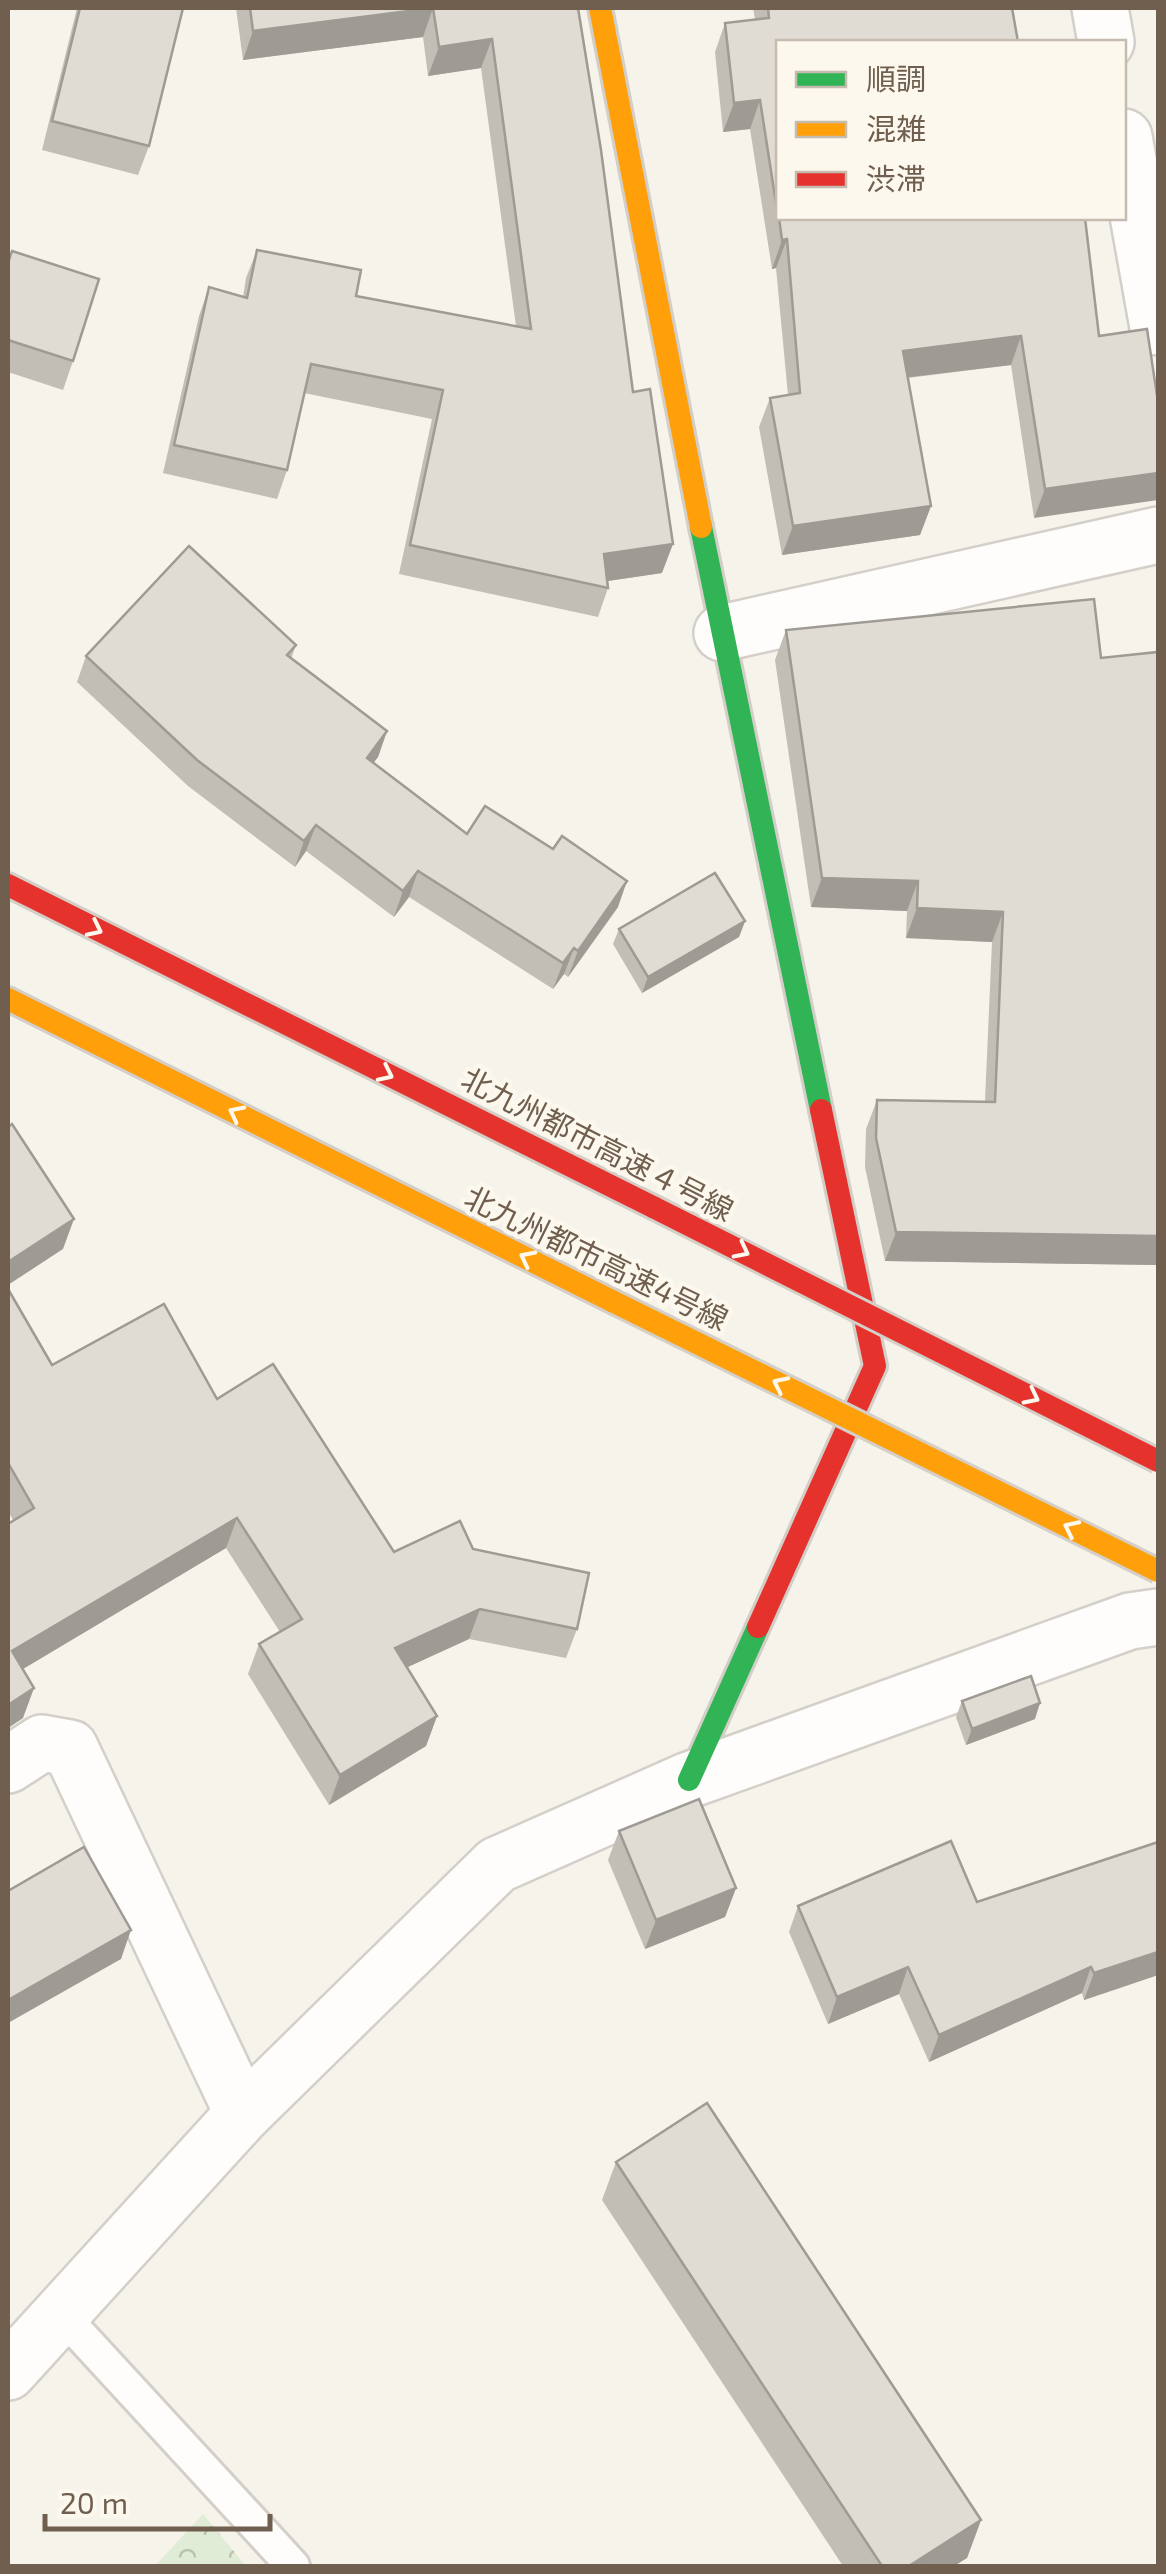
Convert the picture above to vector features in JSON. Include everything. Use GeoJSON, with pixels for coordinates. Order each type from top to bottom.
{"type":"FeatureCollection","features":[{"type":"Feature","properties":{"kind":"main road"},"geometry":{"type":"LineString","coordinates":[[600,8],[722,633],[875,1366],[689,1780]]}},
{"type":"Feature","properties":{"kind":"main road","name":"北九州都市高速４号線"},"geometry":{"type":"LineString","coordinates":[[8,886],[1158,1460]]}},
{"type":"Feature","properties":{"kind":"main road","name":"北九州都市高速4号線"},"geometry":{"type":"LineString","coordinates":[[8,999],[1158,1571]]}},
{"type":"Feature","properties":{"kind":"street"},"geometry":{"type":"LineString","coordinates":[[1100,8],[1106,40]]}},
{"type":"Feature","properties":{"kind":"street"},"geometry":{"type":"LineString","coordinates":[[1126,148],[1158,327]]}},
{"type":"Feature","properties":{"kind":"street"},"geometry":{"type":"LineString","coordinates":[[722,633],[1158,535]]}},
{"type":"Feature","properties":{"kind":"street"},"geometry":{"type":"LineString","coordinates":[[8,2372],[243,2114],[497,1865],[689,1780],[1130,1621],[1158,1617]]}},
{"type":"Feature","properties":{"kind":"street"},"geometry":{"type":"LineString","coordinates":[[8,1765],[42,1743],[70,1748],[243,2114]]}},
{"type":"Feature","properties":{"kind":"lane"},"geometry":{"type":"LineString","coordinates":[[61,2314],[293,2566]]}},
{"type":"Feature","properties":{"kind":"green space"},"geometry":{"type":"Polygon","coordinates":[[[203,2514],[246,2566],[155,2566],[203,2514]]]}},
{"type":"Feature","properties":{"kind":"building"},"geometry":{"type":"Polygon","coordinates":[[[80,8],[183,8],[149,146],[52,121],[80,8]]]}},
{"type":"Feature","properties":{"kind":"building"},"geometry":{"type":"Polygon","coordinates":[[[250,8],[433,8],[253,31],[250,8]]]}},
{"type":"Feature","properties":{"kind":"building"},"geometry":{"type":"Polygon","coordinates":[[[433,8],[578,8],[633,392],[650,389],[673,544],[604,554],[608,588],[410,545],[443,390],[311,364],[287,470],[174,445],[209,287],[247,298],[257,250],[361,270],[356,296],[531,329],[492,39],[439,47],[433,8]]]}},
{"type":"Feature","properties":{"kind":"building"},"geometry":{"type":"Polygon","coordinates":[[[768,8],[1012,8],[1018,40],[776,40],[776,203],[760,100],[734,103],[725,23],[769,18],[768,8]]]}},
{"type":"Feature","properties":{"kind":"building"},"geometry":{"type":"Polygon","coordinates":[[[779,220],[1085,220],[1099,336],[1147,329],[1158,402],[1158,473],[1045,489],[1021,336],[903,351],[931,506],[793,526],[770,398],[800,393],[787,239],[782,240],[779,220]]]}},
{"type":"Feature","properties":{"kind":"building"},"geometry":{"type":"Polygon","coordinates":[[[12,251],[99,279],[73,361],[8,340],[8,260],[12,251]]]}},
{"type":"Feature","properties":{"kind":"building"},"geometry":{"type":"Polygon","coordinates":[[[189,546],[296,645],[287,655],[387,731],[367,758],[467,834],[485,806],[553,849],[562,836],[627,881],[578,951],[574,948],[563,963],[418,871],[403,891],[316,825],[304,841],[197,760],[86,656],[189,546]]]}},
{"type":"Feature","properties":{"kind":"building"},"geometry":{"type":"Polygon","coordinates":[[[1094,599],[1101,658],[1158,652],[1158,1236],[896,1232],[876,1138],[877,1100],[995,1102],[1003,912],[917,908],[918,881],[822,878],[786,630],[1094,599]]]}},
{"type":"Feature","properties":{"kind":"building"},"geometry":{"type":"Polygon","coordinates":[[[715,873],[745,921],[648,977],[619,929],[715,873]]]}},
{"type":"Feature","properties":{"kind":"building"},"geometry":{"type":"Polygon","coordinates":[[[12,1124],[74,1219],[8,1262],[8,1127],[12,1124]]]}},
{"type":"Feature","properties":{"kind":"building"},"geometry":{"type":"Polygon","coordinates":[[[8,1289],[52,1365],[164,1304],[217,1399],[273,1364],[394,1552],[460,1521],[473,1549],[589,1573],[577,1629],[480,1609],[395,1648],[437,1716],[340,1775],[259,1644],[302,1619],[237,1518],[12,1651],[34,1688],[8,1705],[8,1524],[34,1508],[8,1463],[8,1289]]]}},
{"type":"Feature","properties":{"kind":"building"},"geometry":{"type":"Polygon","coordinates":[[[1031,1676],[1040,1703],[972,1729],[962,1701],[1031,1676]]]}},
{"type":"Feature","properties":{"kind":"building"},"geometry":{"type":"Polygon","coordinates":[[[699,1799],[736,1888],[656,1920],[619,1831],[699,1799]]]}},
{"type":"Feature","properties":{"kind":"building"},"geometry":{"type":"Polygon","coordinates":[[[951,1841],[977,1902],[1158,1842],[1158,1952],[1094,1973],[1091,1967],[939,2035],[908,1967],[837,1997],[798,1906],[951,1841]]]}},
{"type":"Feature","properties":{"kind":"building"},"geometry":{"type":"Polygon","coordinates":[[[84,1847],[131,1930],[8,2000],[8,1891],[84,1847]]]}},
{"type":"Feature","properties":{"kind":"building"},"geometry":{"type":"Polygon","coordinates":[[[707,2103],[981,2520],[909,2566],[882,2566],[616,2162],[707,2103]]]}},
{"type":"Feature","properties":{"kind":"traffic: fast"},"geometry":{"type":"LineString","coordinates":[[701,527],[821,1110]]}},
{"type":"Feature","properties":{"kind":"traffic: fast"},"geometry":{"type":"LineString","coordinates":[[689,1780],[758,1627]]}},
{"type":"Feature","properties":{"kind":"traffic: slow"},"geometry":{"type":"LineString","coordinates":[[600,8],[701,527]]}},
{"type":"Feature","properties":{"kind":"traffic: slow"},"geometry":{"type":"LineString","coordinates":[[8,999],[614,1302]]}},
{"type":"Feature","properties":{"kind":"traffic: slow"},"geometry":{"type":"LineString","coordinates":[[614,1302],[1158,1571]]}},
{"type":"Feature","properties":{"kind":"traffic: jam"},"geometry":{"type":"LineString","coordinates":[[8,885],[655,1208]]}},
{"type":"Feature","properties":{"kind":"traffic: jam"},"geometry":{"type":"LineString","coordinates":[[758,1627],[875,1366],[821,1110]]}},
{"type":"Feature","properties":{"kind":"traffic: jam"},"geometry":{"type":"LineString","coordinates":[[655,1208],[1158,1461]]}}]}
